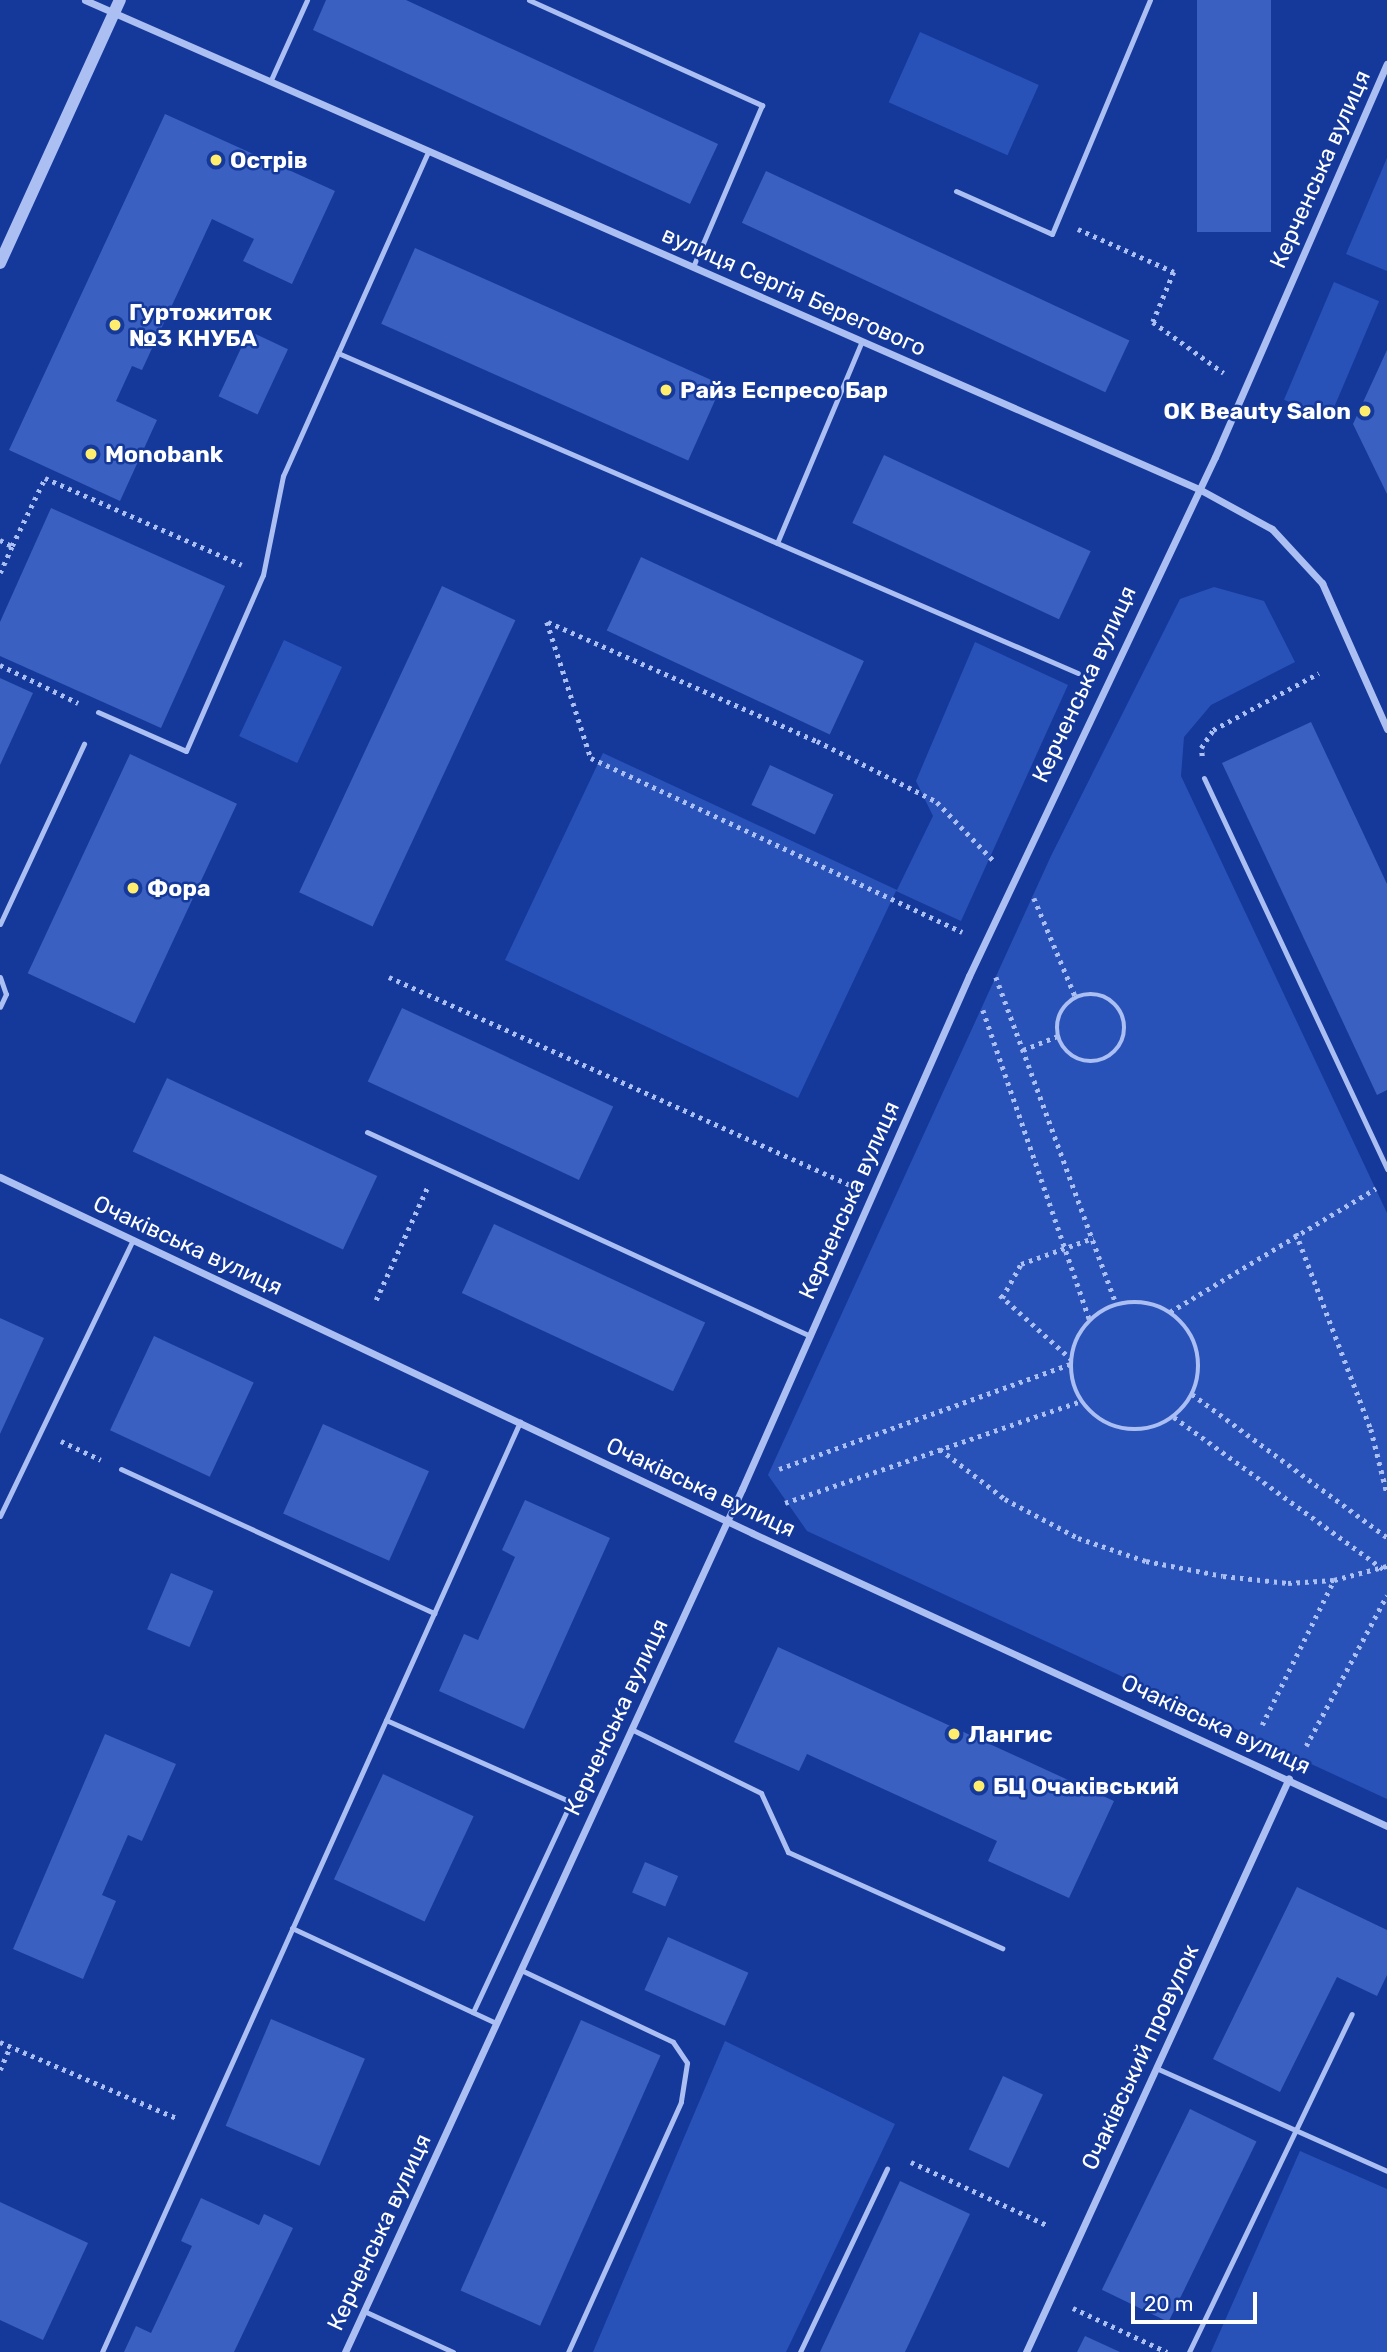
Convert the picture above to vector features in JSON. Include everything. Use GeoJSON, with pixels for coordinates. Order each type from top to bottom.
{"type":"FeatureCollection","features":[{"type":"Feature","properties":{"kind":"street","name":"вулиця Сергія Берегового"},"geometry":{"type":"LineString","coordinates":[[85,0],[1199,489],[1272,529],[1322,583],[1387,729]]}},
{"type":"Feature","properties":{"kind":"street"},"geometry":{"type":"LineString","coordinates":[[1,257],[120,0]]}},
{"type":"Feature","properties":{"kind":"street","name":"Керченська вулиця"},"geometry":{"type":"LineString","coordinates":[[345,2352],[727,1521],[969,976],[1199,489],[1387,64]]}},
{"type":"Feature","properties":{"kind":"street","name":"Очаківська вулиця"},"geometry":{"type":"LineString","coordinates":[[0,1177],[727,1521],[1289,1778],[1387,1826]]}},
{"type":"Feature","properties":{"kind":"street","name":"Очаківський провулок"},"geometry":{"type":"LineString","coordinates":[[1026,2352],[1289,1778]]}},
{"type":"Feature","properties":{"kind":"lane"},"geometry":{"type":"LineString","coordinates":[[270,82],[307,0]]}},
{"type":"Feature","properties":{"kind":"lane"},"geometry":{"type":"LineString","coordinates":[[529,0],[762,105],[693,267]]}},
{"type":"Feature","properties":{"kind":"lane"},"geometry":{"type":"LineString","coordinates":[[956,191],[1052,234],[1150,0]]}},
{"type":"Feature","properties":{"kind":"lane"},"geometry":{"type":"LineString","coordinates":[[98,712],[186,751],[263,575],[283,476],[428,152]]}},
{"type":"Feature","properties":{"kind":"lane"},"geometry":{"type":"LineString","coordinates":[[777,543],[862,341]]}},
{"type":"Feature","properties":{"kind":"lane"},"geometry":{"type":"LineString","coordinates":[[338,353],[1078,673]]}},
{"type":"Feature","properties":{"kind":"lane"},"geometry":{"type":"LineString","coordinates":[[0,924],[84,744]]}},
{"type":"Feature","properties":{"kind":"lane"},"geometry":{"type":"LineString","coordinates":[[1204,778],[1387,1169]]}},
{"type":"Feature","properties":{"kind":"lane"},"geometry":{"type":"LineString","coordinates":[[0,977],[6,994],[0,1007]]}},
{"type":"Feature","properties":{"kind":"lane"},"geometry":{"type":"LineString","coordinates":[[367,1132],[810,1336]]}},
{"type":"Feature","properties":{"kind":"lane"},"geometry":{"type":"LineString","coordinates":[[0,1517],[133,1240]]}},
{"type":"Feature","properties":{"kind":"lane"},"geometry":{"type":"LineString","coordinates":[[102,2352],[520,1422]]}},
{"type":"Feature","properties":{"kind":"lane"},"geometry":{"type":"LineString","coordinates":[[121,1469],[434,1613]]}},
{"type":"Feature","properties":{"kind":"lane"},"geometry":{"type":"LineString","coordinates":[[386,1720],[571,1802],[473,2012]]}},
{"type":"Feature","properties":{"kind":"lane"},"geometry":{"type":"LineString","coordinates":[[631,1729],[761,1793],[788,1852],[1002,1948]]}},
{"type":"Feature","properties":{"kind":"lane"},"geometry":{"type":"LineString","coordinates":[[292,1928],[496,2023]]}},
{"type":"Feature","properties":{"kind":"lane"},"geometry":{"type":"LineString","coordinates":[[521,1970],[673,2042],[687,2063],[681,2102],[568,2352]]}},
{"type":"Feature","properties":{"kind":"lane"},"geometry":{"type":"LineString","coordinates":[[1189,2352],[1298,2131],[1352,2014]]}},
{"type":"Feature","properties":{"kind":"lane"},"geometry":{"type":"LineString","coordinates":[[1156,2068],[1387,2171]]}},
{"type":"Feature","properties":{"kind":"lane"},"geometry":{"type":"LineString","coordinates":[[800,2352],[887,2169]]}},
{"type":"Feature","properties":{"kind":"lane"},"geometry":{"type":"LineString","coordinates":[[364,2311],[453,2352]]}},
{"type":"Feature","properties":{"kind":"path"},"geometry":{"type":"LineString","coordinates":[[1058,219],[1174,272],[1153,322],[1245,387]]}},
{"type":"Feature","properties":{"kind":"path"},"geometry":{"type":"LineString","coordinates":[[0,573],[46,478],[263,575]]}},
{"type":"Feature","properties":{"kind":"path"},"geometry":{"type":"LineString","coordinates":[[0,540],[12,546]]}},
{"type":"Feature","properties":{"kind":"path"},"geometry":{"type":"LineString","coordinates":[[963,932],[591,758],[547,622],[817,741],[937,802],[994,861]]}},
{"type":"Feature","properties":{"kind":"path"},"geometry":{"type":"LineString","coordinates":[[0,665],[98,712]]}},
{"type":"Feature","properties":{"kind":"path"},"geometry":{"type":"LineString","coordinates":[[1204,778],[1201,748],[1213,730],[1319,673]]}},
{"type":"Feature","properties":{"kind":"path"},"geometry":{"type":"LineString","coordinates":[[1030,889],[1076,998]]}},
{"type":"Feature","properties":{"kind":"path"},"geometry":{"type":"LineString","coordinates":[[993,968],[1117,1305]]}},
{"type":"Feature","properties":{"kind":"path"},"geometry":{"type":"LineString","coordinates":[[389,976],[850,1185]]}},
{"type":"Feature","properties":{"kind":"path"},"geometry":{"type":"LineString","coordinates":[[1097,995],[1116,1005],[1125,1026],[1120,1046],[1102,1060],[1080,1060],[1070,1055],[1058,1036],[1060,1014],[1076,998],[1097,995]]}},
{"type":"Feature","properties":{"kind":"path"},"geometry":{"type":"LineString","coordinates":[[979,998],[1090,1320]]}},
{"type":"Feature","properties":{"kind":"path"},"geometry":{"type":"LineString","coordinates":[[1023,1050],[1058,1036]]}},
{"type":"Feature","properties":{"kind":"path"},"geometry":{"type":"LineString","coordinates":[[376,1300],[438,1164]]}},
{"type":"Feature","properties":{"kind":"path"},"geometry":{"type":"LineString","coordinates":[[1170,1312],[1296,1233],[1387,1182]]}},
{"type":"Feature","properties":{"kind":"path"},"geometry":{"type":"LineString","coordinates":[[1296,1233],[1371,1429],[1387,1493]]}},
{"type":"Feature","properties":{"kind":"path"},"geometry":{"type":"LineString","coordinates":[[1071,1362],[1001,1296],[1021,1264],[1093,1238]]}},
{"type":"Feature","properties":{"kind":"path"},"geometry":{"type":"LineString","coordinates":[[1151,1303],[1170,1312],[1195,1343],[1200,1363],[1192,1394],[1174,1417],[1136,1430],[1115,1426],[1096,1417],[1081,1401],[1071,1362],[1077,1338],[1090,1320],[1117,1305],[1151,1303]]}},
{"type":"Feature","properties":{"kind":"path"},"geometry":{"type":"LineString","coordinates":[[772,1471],[1071,1362]]}},
{"type":"Feature","properties":{"kind":"path"},"geometry":{"type":"LineString","coordinates":[[1192,1394],[1387,1537]]}},
{"type":"Feature","properties":{"kind":"path"},"geometry":{"type":"LineString","coordinates":[[785,1503],[1081,1401]]}},
{"type":"Feature","properties":{"kind":"path"},"geometry":{"type":"LineString","coordinates":[[1174,1417],[1384,1567],[1387,1572]]}},
{"type":"Feature","properties":{"kind":"path"},"geometry":{"type":"LineString","coordinates":[[41,1431],[121,1469]]}},
{"type":"Feature","properties":{"kind":"path"},"geometry":{"type":"LineString","coordinates":[[940,1449],[1005,1499],[1077,1538],[1146,1561],[1223,1576],[1288,1583],[1334,1580],[1384,1567]]}},
{"type":"Feature","properties":{"kind":"path"},"geometry":{"type":"LineString","coordinates":[[1262,1725],[1334,1580]]}},
{"type":"Feature","properties":{"kind":"path"},"geometry":{"type":"LineString","coordinates":[[1306,1746],[1387,1595]]}},
{"type":"Feature","properties":{"kind":"path"},"geometry":{"type":"LineString","coordinates":[[0,2042],[202,2129]]}},
{"type":"Feature","properties":{"kind":"path"},"geometry":{"type":"LineString","coordinates":[[0,2070],[10,2046]]}},
{"type":"Feature","properties":{"kind":"path"},"geometry":{"type":"LineString","coordinates":[[887,2169],[906,2160],[1047,2225]]}},
{"type":"Feature","properties":{"kind":"path"},"geometry":{"type":"LineString","coordinates":[[1051,2298],[1168,2352]]}},
{"type":"Feature","properties":{"kind":"shaded area"},"geometry":{"type":"Polygon","coordinates":[[[920,32],[1039,85],[1007,155],[889,102],[920,32]]]}},
{"type":"Feature","properties":{"kind":"shaded area"},"geometry":{"type":"Polygon","coordinates":[[[1387,158],[1387,271],[1346,254],[1387,158]]]}},
{"type":"Feature","properties":{"kind":"shaded area"},"geometry":{"type":"Polygon","coordinates":[[[1334,282],[1379,301],[1329,419],[1284,400],[1334,282]]]}},
{"type":"Feature","properties":{"kind":"shaded area"},"geometry":{"type":"Polygon","coordinates":[[[1214,587],[1264,601],[1295,662],[1211,705],[1184,737],[1181,776],[1387,1213],[1387,1799],[807,1531],[768,1475],[1051,856],[1180,599],[1214,587]]]}},
{"type":"Feature","properties":{"kind":"shaded area"},"geometry":{"type":"Polygon","coordinates":[[[284,640],[342,667],[297,763],[239,736],[284,640]]]}},
{"type":"Feature","properties":{"kind":"shaded area"},"geometry":{"type":"Polygon","coordinates":[[[975,642],[1068,685],[961,921],[896,891],[798,1098],[505,960],[603,753],[897,890],[933,816],[916,781],[975,642]]]}},
{"type":"Feature","properties":{"kind":"shaded area"},"geometry":{"type":"Polygon","coordinates":[[[725,2041],[895,2124],[786,2352],[593,2352],[725,2041]]]}},
{"type":"Feature","properties":{"kind":"shaded area"},"geometry":{"type":"Polygon","coordinates":[[[1300,2151],[1387,2189],[1387,2352],[1211,2352],[1300,2151]]]}},
{"type":"Feature","properties":{"kind":"building"},"geometry":{"type":"Polygon","coordinates":[[[326,0],[406,0],[718,144],[690,204],[313,30],[326,0]]]}},
{"type":"Feature","properties":{"kind":"building"},"geometry":{"type":"Polygon","coordinates":[[[1197,0],[1271,0],[1271,232],[1197,232],[1197,0]]]}},
{"type":"Feature","properties":{"kind":"building","name":"Гуртожиток №3 КНУБА"},"geometry":{"type":"Polygon","coordinates":[[[165,114],[335,191],[292,284],[243,261],[254,239],[212,219],[142,370],[132,366],[116,401],[157,420],[120,501],[9,450],[165,114]]]}},
{"type":"Feature","properties":{"kind":"building"},"geometry":{"type":"Polygon","coordinates":[[[766,171],[1129,340],[1105,392],[742,223],[766,171]]]}},
{"type":"Feature","properties":{"kind":"building"},"geometry":{"type":"Polygon","coordinates":[[[415,248],[722,385],[688,460],[381,324],[415,248]]]}},
{"type":"Feature","properties":{"kind":"building"},"geometry":{"type":"Polygon","coordinates":[[[249,331],[288,349],[258,414],[219,396],[249,331]]]}},
{"type":"Feature","properties":{"kind":"building"},"geometry":{"type":"Polygon","coordinates":[[[1387,350],[1387,494],[1353,424],[1387,350]]]}},
{"type":"Feature","properties":{"kind":"building"},"geometry":{"type":"Polygon","coordinates":[[[884,455],[1091,551],[1059,619],[852,523],[884,455]]]}},
{"type":"Feature","properties":{"kind":"building"},"geometry":{"type":"Polygon","coordinates":[[[51,508],[225,586],[161,728],[0,656],[0,622],[51,508]]]}},
{"type":"Feature","properties":{"kind":"building"},"geometry":{"type":"Polygon","coordinates":[[[641,557],[864,661],[830,734],[607,630],[641,557]]]}},
{"type":"Feature","properties":{"kind":"building"},"geometry":{"type":"Polygon","coordinates":[[[442,586],[515,620],[373,927],[299,892],[442,586]]]}},
{"type":"Feature","properties":{"kind":"building"},"geometry":{"type":"Polygon","coordinates":[[[0,678],[33,693],[0,765],[0,678]]]}},
{"type":"Feature","properties":{"kind":"building"},"geometry":{"type":"Polygon","coordinates":[[[1311,722],[1387,884],[1387,1090],[1377,1095],[1222,763],[1311,722]]]}},
{"type":"Feature","properties":{"kind":"building","name":"Фора"},"geometry":{"type":"Polygon","coordinates":[[[130,754],[237,804],[135,1023],[28,973],[130,754]]]}},
{"type":"Feature","properties":{"kind":"building"},"geometry":{"type":"Polygon","coordinates":[[[770,765],[833,795],[815,834],[751,805],[770,765]]]}},
{"type":"Feature","properties":{"kind":"building"},"geometry":{"type":"Polygon","coordinates":[[[402,1008],[613,1106],[579,1180],[368,1081],[402,1008]]]}},
{"type":"Feature","properties":{"kind":"building"},"geometry":{"type":"Polygon","coordinates":[[[167,1078],[377,1176],[343,1249],[133,1151],[167,1078]]]}},
{"type":"Feature","properties":{"kind":"building"},"geometry":{"type":"Polygon","coordinates":[[[494,1224],[705,1322],[673,1391],[462,1293],[494,1224]]]}},
{"type":"Feature","properties":{"kind":"building"},"geometry":{"type":"Polygon","coordinates":[[[0,1318],[44,1338],[0,1434],[0,1318]]]}},
{"type":"Feature","properties":{"kind":"building"},"geometry":{"type":"Polygon","coordinates":[[[154,1336],[254,1382],[210,1477],[110,1430],[154,1336]]]}},
{"type":"Feature","properties":{"kind":"building"},"geometry":{"type":"Polygon","coordinates":[[[323,1424],[429,1471],[389,1561],[283,1514],[323,1424]]]}},
{"type":"Feature","properties":{"kind":"building"},"geometry":{"type":"Polygon","coordinates":[[[525,1500],[610,1538],[524,1729],[439,1691],[464,1634],[478,1640],[515,1557],[502,1550],[525,1500]]]}},
{"type":"Feature","properties":{"kind":"building"},"geometry":{"type":"Polygon","coordinates":[[[171,1573],[213,1591],[190,1647],[147,1629],[171,1573]]]}},
{"type":"Feature","properties":{"kind":"building","name":"БЦ Очаківський"},"geometry":{"type":"Polygon","coordinates":[[[778,1647],[1114,1801],[1069,1898],[988,1861],[997,1841],[807,1754],[799,1771],[734,1742],[778,1647]]]}},
{"type":"Feature","properties":{"kind":"building"},"geometry":{"type":"Polygon","coordinates":[[[105,1734],[176,1764],[142,1841],[128,1835],[102,1895],[116,1901],[83,1979],[13,1949],[105,1734]]]}},
{"type":"Feature","properties":{"kind":"building"},"geometry":{"type":"Polygon","coordinates":[[[383,1774],[474,1816],[425,1921],[334,1879],[383,1774]]]}},
{"type":"Feature","properties":{"kind":"building"},"geometry":{"type":"Polygon","coordinates":[[[645,1862],[678,1876],[665,1906],[632,1892],[645,1862]]]}},
{"type":"Feature","properties":{"kind":"building"},"geometry":{"type":"Polygon","coordinates":[[[1297,1887],[1387,1930],[1387,1975],[1377,1996],[1337,1977],[1280,2092],[1213,2059],[1297,1887]]]}},
{"type":"Feature","properties":{"kind":"building"},"geometry":{"type":"Polygon","coordinates":[[[668,1937],[748,1973],[725,2026],[644,1990],[668,1937]]]}},
{"type":"Feature","properties":{"kind":"building"},"geometry":{"type":"Polygon","coordinates":[[[271,2019],[365,2059],[320,2166],[226,2126],[271,2019]]]}},
{"type":"Feature","properties":{"kind":"building"},"geometry":{"type":"Polygon","coordinates":[[[581,2020],[660,2055],[540,2326],[461,2290],[581,2020]]]}},
{"type":"Feature","properties":{"kind":"building"},"geometry":{"type":"Polygon","coordinates":[[[1003,2076],[1043,2095],[1009,2168],[969,2149],[1003,2076]]]}},
{"type":"Feature","properties":{"kind":"building"},"geometry":{"type":"Polygon","coordinates":[[[1190,2109],[1257,2141],[1168,2322],[1102,2290],[1190,2109]]]}},
{"type":"Feature","properties":{"kind":"building"},"geometry":{"type":"Polygon","coordinates":[[[900,2181],[970,2214],[905,2352],[820,2352],[900,2181]]]}},
{"type":"Feature","properties":{"kind":"building"},"geometry":{"type":"Polygon","coordinates":[[[201,2198],[259,2225],[264,2214],[293,2228],[234,2352],[124,2352],[136,2326],[151,2333],[192,2246],[181,2241],[201,2198]]]}},
{"type":"Feature","properties":{"kind":"building"},"geometry":{"type":"Polygon","coordinates":[[[0,2202],[88,2243],[43,2340],[0,2320],[0,2202]]]}},
{"type":"Feature","properties":{"kind":"building"},"geometry":{"type":"Polygon","coordinates":[[[1085,2336],[1120,2352],[1077,2352],[1085,2336]]]}},
{"type":"Feature","properties":{"kind":"place","name":"Острів"},"geometry":{"type":"Point","coordinates":[216,160]}},
{"type":"Feature","properties":{"kind":"place","name":"Гуртожиток №3 КНУБА"},"geometry":{"type":"Point","coordinates":[115,325]}},
{"type":"Feature","properties":{"kind":"place","name":"Райз Еспресо Бар"},"geometry":{"type":"Point","coordinates":[666,390]}},
{"type":"Feature","properties":{"kind":"place","name":"OK Beauty Salon"},"geometry":{"type":"Point","coordinates":[1365,411]}},
{"type":"Feature","properties":{"kind":"place","name":"Monobank"},"geometry":{"type":"Point","coordinates":[91,454]}},
{"type":"Feature","properties":{"kind":"place","name":"Фора"},"geometry":{"type":"Point","coordinates":[133,888]}},
{"type":"Feature","properties":{"kind":"place","name":"Лангис"},"geometry":{"type":"Point","coordinates":[954,1734]}},
{"type":"Feature","properties":{"kind":"place","name":"БЦ Очаківський"},"geometry":{"type":"Point","coordinates":[979,1786]}}]}
